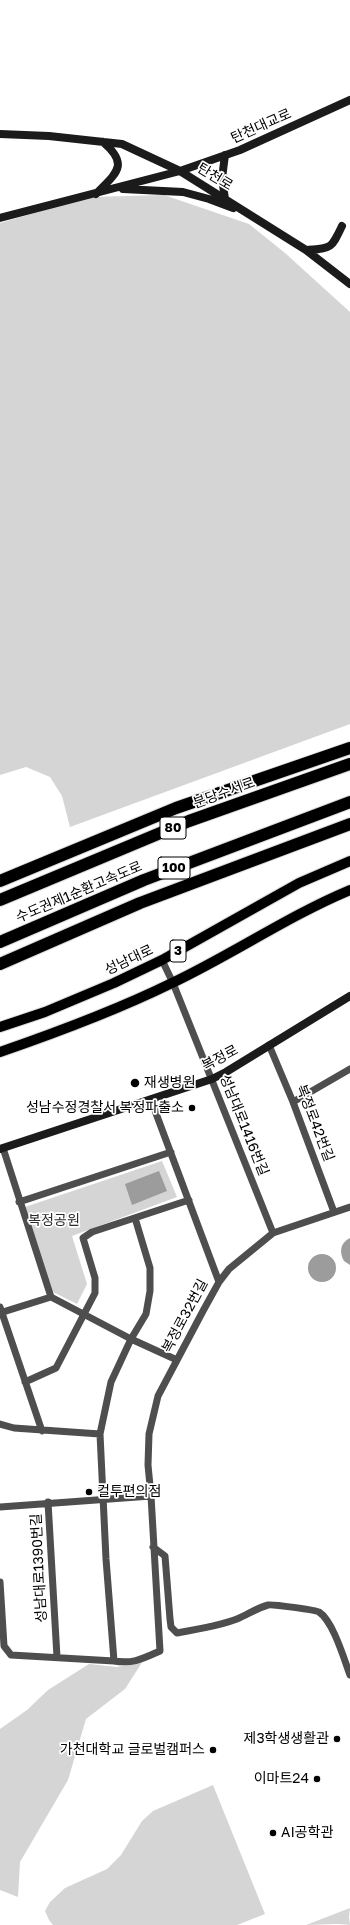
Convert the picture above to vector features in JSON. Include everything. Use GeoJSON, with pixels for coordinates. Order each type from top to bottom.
{"type":"FeatureCollection","features":[{"type":"Feature","properties":{"kind":"highway","name":"분당수서로"},"geometry":{"type":"LineString","coordinates":[[0,881],[176,808],[350,748]]}},
{"type":"Feature","properties":{"kind":"highway","name":"분당수서로"},"geometry":{"type":"LineString","coordinates":[[0,900],[189,821],[350,764]]}},
{"type":"Feature","properties":{"kind":"highway","name":"수도권제1순환고속도로"},"geometry":{"type":"LineString","coordinates":[[0,942],[144,880],[350,802]]}},
{"type":"Feature","properties":{"kind":"highway","name":"100"},"geometry":{"type":"LineString","coordinates":[[0,964],[140,903],[350,824]]}},
{"type":"Feature","properties":{"kind":"main road","name":"성남대로"},"geometry":{"type":"LineString","coordinates":[[0,1027],[45,1012],[114,983],[162,960],[299,883],[350,861]]}},
{"type":"Feature","properties":{"kind":"main road","name":"3"},"geometry":{"type":"LineString","coordinates":[[0,1052],[59,1032],[173,983],[312,906],[350,890]]}},
{"type":"Feature","properties":{"kind":"street","name":"탄천대교로"},"geometry":{"type":"LineString","coordinates":[[180,172],[240,150],[350,100]]}},
{"type":"Feature","properties":{"kind":"street"},"geometry":{"type":"LineString","coordinates":[[0,134],[48,136],[122,144],[180,172]]}},
{"type":"Feature","properties":{"kind":"street"},"geometry":{"type":"LineString","coordinates":[[96,194],[118,169],[119,161],[114,151],[102,141]]}},
{"type":"Feature","properties":{"kind":"street"},"geometry":{"type":"LineString","coordinates":[[225,155],[222,178],[226,199]]}},
{"type":"Feature","properties":{"kind":"street","name":"탄천로"},"geometry":{"type":"LineString","coordinates":[[0,218],[119,189],[180,172],[226,199],[306,250],[350,284]]}},
{"type":"Feature","properties":{"kind":"street"},"geometry":{"type":"LineString","coordinates":[[119,189],[183,192],[209,199],[251,215]]}},
{"type":"Feature","properties":{"kind":"street"},"geometry":{"type":"LineString","coordinates":[[306,250],[326,248],[334,244],[342,226]]}},
{"type":"Feature","properties":{"kind":"street","name":"성남대로1416번길"},"geometry":{"type":"LineString","coordinates":[[162,960],[212,1078],[273,1233]]}},
{"type":"Feature","properties":{"kind":"street","name":"복정로"},"geometry":{"type":"LineString","coordinates":[[2,1149],[151,1100],[212,1078],[350,996]]}},
{"type":"Feature","properties":{"kind":"street","name":"복정로42번길"},"geometry":{"type":"LineString","coordinates":[[269,1045],[293,1102],[334,1212]]}},
{"type":"Feature","properties":{"kind":"street"},"geometry":{"type":"LineString","coordinates":[[293,1102],[350,1069]]}},
{"type":"Feature","properties":{"kind":"street","name":"복정로32번길"},"geometry":{"type":"LineString","coordinates":[[114,1661],[128,1663],[160,1651],[148,1465],[148,1434],[158,1396],[219,1282],[151,1100]]}},
{"type":"Feature","properties":{"kind":"street"},"geometry":{"type":"LineString","coordinates":[[2,1149],[51,1297],[131,1339],[177,1360]]}},
{"type":"Feature","properties":{"kind":"street"},"geometry":{"type":"LineString","coordinates":[[19,1202],[170,1152]]}},
{"type":"Feature","properties":{"kind":"street"},"geometry":{"type":"LineString","coordinates":[[25,1382],[56,1368],[95,1294],[95,1278],[83,1238],[92,1232],[189,1200]]}},
{"type":"Feature","properties":{"kind":"street"},"geometry":{"type":"LineString","coordinates":[[219,1282],[229,1269],[273,1233],[350,1206]]}},
{"type":"Feature","properties":{"kind":"street"},"geometry":{"type":"LineString","coordinates":[[0,1582],[4,1646],[11,1655],[114,1661],[106,1558],[100,1434],[111,1382],[131,1339],[146,1314],[150,1291],[150,1268],[135,1218]]}},
{"type":"Feature","properties":{"kind":"street"},"geometry":{"type":"LineString","coordinates":[[42,1431],[1,1311],[51,1297]]}},
{"type":"Feature","properties":{"kind":"street"},"geometry":{"type":"LineString","coordinates":[[0,1424],[14,1428],[42,1431],[100,1434]]}},
{"type":"Feature","properties":{"kind":"street"},"geometry":{"type":"LineString","coordinates":[[48,1502],[151,1496]]}},
{"type":"Feature","properties":{"kind":"street","name":"성남대로1390번길"},"geometry":{"type":"LineString","coordinates":[[0,1507],[48,1502],[58,1657]]}},
{"type":"Feature","properties":{"kind":"street"},"geometry":{"type":"LineString","coordinates":[[153,1547],[165,1556],[171,1628],[177,1633],[236,1619],[268,1605],[275,1604],[287,1608],[304,1608],[319,1612],[328,1622],[350,1675]]}},
{"type":"Feature","properties":{"kind":"green space"},"geometry":{"type":"Polygon","coordinates":[[[164,195],[249,224],[285,253],[350,312],[350,724],[70,827],[62,796],[50,777],[26,767],[0,775],[0,223],[90,197],[164,195]]]}},
{"type":"Feature","properties":{"kind":"green space","name":"복정공원"},"geometry":{"type":"Polygon","coordinates":[[[162,1161],[177,1197],[72,1236],[87,1284],[77,1304],[51,1291],[25,1207],[162,1161]]]}},
{"type":"Feature","properties":{"kind":"green space"},"geometry":{"type":"Polygon","coordinates":[[[143,1661],[125,1689],[86,1719],[68,1780],[20,1862],[18,1897],[0,1890],[0,1729],[27,1710],[48,1690],[89,1664],[117,1667],[143,1661]]]}},
{"type":"Feature","properties":{"kind":"green space"},"geometry":{"type":"Polygon","coordinates":[[[213,1785],[265,1914],[237,1925],[53,1925],[45,1911],[50,1902],[65,1888],[107,1869],[121,1855],[142,1821],[153,1811],[213,1785]]]}},
{"type":"Feature","properties":{"kind":"green space"},"geometry":{"type":"Polygon","coordinates":[[[350,1908],[350,1925],[306,1925],[350,1908]]]}},
{"type":"Feature","properties":{"kind":"shaded area"},"geometry":{"type":"Polygon","coordinates":[[[159,1171],[167,1191],[132,1205],[125,1184],[159,1171]]]}},
{"type":"Feature","properties":{"kind":"shaded area"},"geometry":{"type":"Polygon","coordinates":[[[350,1238],[350,1265],[344,1261],[341,1254],[341,1248],[344,1242],[350,1238]]]}},
{"type":"Feature","properties":{"kind":"shaded area"},"geometry":{"type":"Polygon","coordinates":[[[322,1254],[332,1258],[336,1268],[332,1278],[322,1282],[312,1278],[308,1268],[312,1258],[322,1254]]]}},
{"type":"Feature","properties":{"kind":"place","name":"재생병원"},"geometry":{"type":"Point","coordinates":[135,1083]}},
{"type":"Feature","properties":{"kind":"place","name":"성남수정경찰서 복정파출소"},"geometry":{"type":"Point","coordinates":[192,1108]}},
{"type":"Feature","properties":{"kind":"place","name":"컬투편의점"},"geometry":{"type":"Point","coordinates":[89,1492]}},
{"type":"Feature","properties":{"kind":"place","name":"제3학생생활관"},"geometry":{"type":"Point","coordinates":[337,1739]}},
{"type":"Feature","properties":{"kind":"place","name":"가천대학교 글로벌캠퍼스"},"geometry":{"type":"Point","coordinates":[213,1750]}},
{"type":"Feature","properties":{"kind":"place","name":"이마트24"},"geometry":{"type":"Point","coordinates":[317,1779]}},
{"type":"Feature","properties":{"kind":"place","name":"AI공학관"},"geometry":{"type":"Point","coordinates":[273,1833]}}]}
